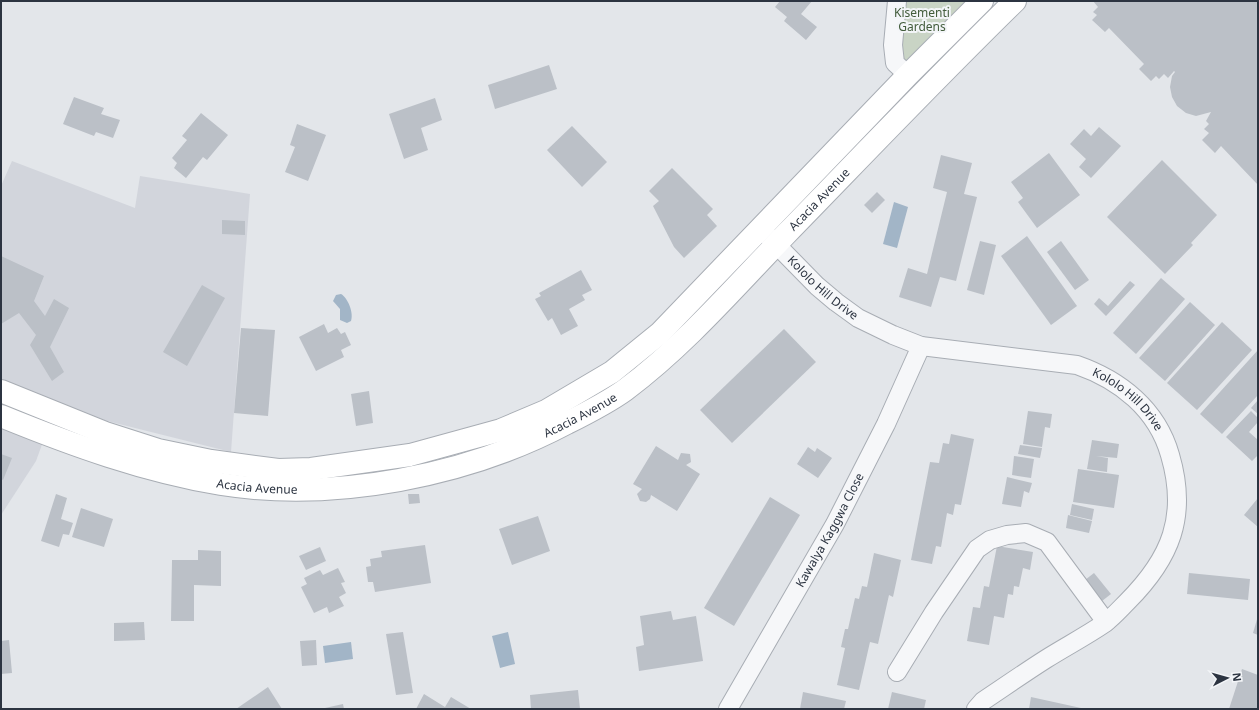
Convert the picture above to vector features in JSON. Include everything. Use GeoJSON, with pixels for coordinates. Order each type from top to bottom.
{"type":"FeatureCollection","features":[{"type":"Feature","properties":{"kind":"main road","name":"Acacia Avenue"},"geometry":{"type":"LineString","coordinates":[[1,391],[105,433],[158,450],[278,470],[304,469],[410,455],[463,442],[527,420],[546,411],[612,372],[660,333],[908,75],[982,1]]}},
{"type":"Feature","properties":{"kind":"main road","name":"Acacia Avenue"},"geometry":{"type":"LineString","coordinates":[[1,416],[118,460],[221,484],[289,489],[372,483],[422,476],[476,461],[515,448],[548,434],[598,408],[624,391],[676,350],[914,101],[1015,1]]}},
{"type":"Feature","properties":{"kind":"street"},"geometry":{"type":"LineString","coordinates":[[897,1],[893,45],[895,63],[908,75]]}},
{"type":"Feature","properties":{"kind":"street","name":"Kololo Hill Drive"},"geometry":{"type":"LineString","coordinates":[[760,229],[817,286],[858,318],[893,335],[921,346],[1077,365],[1097,372],[1122,386],[1146,408],[1166,441],[1177,477],[1178,504],[1172,534],[1163,558],[1147,582],[1106,622],[982,701],[976,709]]}},
{"type":"Feature","properties":{"kind":"street","name":"Kawalya Kaggwa Close"},"geometry":{"type":"LineString","coordinates":[[728,709],[835,524],[886,424],[921,346]]}},
{"type":"Feature","properties":{"kind":"street"},"geometry":{"type":"LineString","coordinates":[[897,672],[934,612],[977,549],[990,540],[1007,535],[1026,534],[1047,542],[1106,622]]}},
{"type":"Feature","properties":{"kind":"shaded area"},"geometry":{"type":"Polygon","coordinates":[[[12,161],[135,208],[140,176],[250,194],[231,452],[107,421],[1,383],[1,186],[12,161]]]}},
{"type":"Feature","properties":{"kind":"shaded area"},"geometry":{"type":"Polygon","coordinates":[[[1,423],[44,439],[36,461],[1,515],[1,423]]]}},
{"type":"Feature","properties":{"kind":"green space","name":"Kisementi Gardens"},"geometry":{"type":"Polygon","coordinates":[[[906,1],[966,1],[906,62],[899,52],[906,1]]]}},
{"type":"Feature","properties":{"kind":"water"},"geometry":{"type":"Polygon","coordinates":[[[894,202],[908,207],[897,248],[883,244],[894,202]]]}},
{"type":"Feature","properties":{"kind":"water"},"geometry":{"type":"Polygon","coordinates":[[[341,294],[348,302],[352,314],[351,321],[347,323],[340,320],[340,309],[333,301],[336,295],[341,294]]]}},
{"type":"Feature","properties":{"kind":"water"},"geometry":{"type":"Polygon","coordinates":[[[508,632],[515,664],[500,668],[492,636],[508,632]]]}},
{"type":"Feature","properties":{"kind":"water"},"geometry":{"type":"Polygon","coordinates":[[[351,642],[353,659],[325,663],[323,646],[351,642]]]}},
{"type":"Feature","properties":{"kind":"building"},"geometry":{"type":"Polygon","coordinates":[[[780,1],[812,1],[801,14],[817,27],[806,40],[784,21],[787,17],[775,7],[780,1]]]}},
{"type":"Feature","properties":{"kind":"building"},"geometry":{"type":"Polygon","coordinates":[[[1093,1],[1256,1],[1258,3],[1258,185],[1221,146],[1215,153],[1202,140],[1209,133],[1204,129],[1209,124],[1206,121],[1211,112],[1196,116],[1186,113],[1177,106],[1172,97],[1170,87],[1172,76],[1175,72],[1174,71],[1168,78],[1164,74],[1159,79],[1156,76],[1151,81],[1139,69],[1144,64],[1109,28],[1105,32],[1092,20],[1097,15],[1093,12],[1098,7],[1093,1]]]}},
{"type":"Feature","properties":{"kind":"building"},"geometry":{"type":"Polygon","coordinates":[[[549,65],[557,89],[495,109],[488,85],[549,65]]]}},
{"type":"Feature","properties":{"kind":"building"},"geometry":{"type":"Polygon","coordinates":[[[74,97],[104,108],[101,114],[120,120],[113,138],[96,132],[94,136],[63,124],[74,97]]]}},
{"type":"Feature","properties":{"kind":"building"},"geometry":{"type":"Polygon","coordinates":[[[435,98],[442,120],[421,128],[428,150],[404,159],[389,114],[435,98]]]}},
{"type":"Feature","properties":{"kind":"building"},"geometry":{"type":"Polygon","coordinates":[[[201,113],[228,135],[207,160],[203,157],[186,178],[174,168],[177,163],[172,158],[187,140],[182,136],[201,113]]]}},
{"type":"Feature","properties":{"kind":"building"},"geometry":{"type":"Polygon","coordinates":[[[297,124],[326,135],[308,181],[285,172],[295,147],[290,145],[297,124]]]}},
{"type":"Feature","properties":{"kind":"building"},"geometry":{"type":"Polygon","coordinates":[[[572,126],[607,162],[582,187],[547,150],[572,126]]]}},
{"type":"Feature","properties":{"kind":"building"},"geometry":{"type":"Polygon","coordinates":[[[1099,127],[1121,146],[1091,178],[1079,167],[1086,159],[1070,144],[1084,129],[1091,136],[1099,127]]]}},
{"type":"Feature","properties":{"kind":"building"},"geometry":{"type":"Polygon","coordinates":[[[1049,153],[1080,195],[1037,228],[1018,202],[1023,198],[1011,182],[1049,153]]]}},
{"type":"Feature","properties":{"kind":"building"},"geometry":{"type":"Polygon","coordinates":[[[941,155],[972,163],[964,194],[977,197],[956,281],[940,277],[931,307],[899,297],[908,268],[927,274],[947,192],[933,188],[941,155]]]}},
{"type":"Feature","properties":{"kind":"building"},"geometry":{"type":"Polygon","coordinates":[[[1162,160],[1217,215],[1191,243],[1193,245],[1165,274],[1107,217],[1162,160]]]}},
{"type":"Feature","properties":{"kind":"building"},"geometry":{"type":"Polygon","coordinates":[[[672,168],[713,209],[707,215],[717,226],[684,258],[674,247],[653,206],[659,201],[649,191],[672,168]]]}},
{"type":"Feature","properties":{"kind":"building"},"geometry":{"type":"Polygon","coordinates":[[[877,192],[885,200],[872,213],[864,205],[877,192]]]}},
{"type":"Feature","properties":{"kind":"building"},"geometry":{"type":"Polygon","coordinates":[[[222,220],[245,221],[245,235],[222,234],[222,220]]]}},
{"type":"Feature","properties":{"kind":"building"},"geometry":{"type":"Polygon","coordinates":[[[1027,236],[1077,306],[1051,325],[1001,256],[1027,236]]]}},
{"type":"Feature","properties":{"kind":"building"},"geometry":{"type":"Polygon","coordinates":[[[980,241],[996,245],[984,295],[967,290],[980,241]]]}},
{"type":"Feature","properties":{"kind":"building"},"geometry":{"type":"Polygon","coordinates":[[[1061,241],[1089,280],[1075,290],[1047,252],[1061,241]]]}},
{"type":"Feature","properties":{"kind":"building"},"geometry":{"type":"Polygon","coordinates":[[[1,256],[44,276],[34,301],[45,316],[54,299],[69,308],[50,347],[64,372],[52,381],[30,345],[36,335],[19,313],[1,324],[1,256]]]}},
{"type":"Feature","properties":{"kind":"building"},"geometry":{"type":"Polygon","coordinates":[[[581,270],[592,290],[582,295],[585,300],[569,309],[578,326],[561,335],[552,318],[548,321],[535,299],[541,296],[539,293],[581,270]]]}},
{"type":"Feature","properties":{"kind":"building"},"geometry":{"type":"Polygon","coordinates":[[[1161,278],[1185,299],[1136,354],[1113,333],[1161,278]]]}},
{"type":"Feature","properties":{"kind":"building"},"geometry":{"type":"Polygon","coordinates":[[[1130,281],[1135,285],[1106,316],[1094,304],[1099,298],[1108,306],[1130,281]]]}},
{"type":"Feature","properties":{"kind":"building"},"geometry":{"type":"Polygon","coordinates":[[[202,285],[225,298],[187,366],[163,352],[202,285]]]}},
{"type":"Feature","properties":{"kind":"building"},"geometry":{"type":"Polygon","coordinates":[[[1190,302],[1215,325],[1165,381],[1139,358],[1190,302]]]}},
{"type":"Feature","properties":{"kind":"building"},"geometry":{"type":"Polygon","coordinates":[[[1222,322],[1252,350],[1197,410],[1167,383],[1222,322]]]}},
{"type":"Feature","properties":{"kind":"building"},"geometry":{"type":"Polygon","coordinates":[[[324,324],[328,333],[337,328],[341,334],[345,332],[351,345],[341,350],[344,357],[316,371],[299,337],[324,324]]]}},
{"type":"Feature","properties":{"kind":"building"},"geometry":{"type":"Polygon","coordinates":[[[241,328],[275,330],[268,416],[234,413],[241,328]]]}},
{"type":"Feature","properties":{"kind":"building"},"geometry":{"type":"Polygon","coordinates":[[[784,329],[816,362],[732,443],[700,410],[784,329]]]}},
{"type":"Feature","properties":{"kind":"building"},"geometry":{"type":"Polygon","coordinates":[[[1258,350],[1258,395],[1222,434],[1200,414],[1258,350]]]}},
{"type":"Feature","properties":{"kind":"building"},"geometry":{"type":"Polygon","coordinates":[[[369,391],[373,423],[356,426],[351,394],[369,391]]]}},
{"type":"Feature","properties":{"kind":"building"},"geometry":{"type":"Polygon","coordinates":[[[1258,400],[1258,414],[1251,408],[1258,400]]]}},
{"type":"Feature","properties":{"kind":"building"},"geometry":{"type":"Polygon","coordinates":[[[1028,411],[1052,414],[1050,428],[1045,427],[1042,447],[1023,444],[1028,411]]]}},
{"type":"Feature","properties":{"kind":"building"},"geometry":{"type":"Polygon","coordinates":[[[1251,411],[1258,418],[1258,422],[1249,432],[1258,440],[1258,455],[1252,461],[1226,437],[1251,411]]]}},
{"type":"Feature","properties":{"kind":"building"},"geometry":{"type":"Polygon","coordinates":[[[951,434],[974,439],[961,505],[955,504],[953,515],[947,513],[941,547],[936,546],[932,564],[911,560],[930,462],[939,463],[943,443],[949,444],[951,434]]]}},
{"type":"Feature","properties":{"kind":"building"},"geometry":{"type":"Polygon","coordinates":[[[1092,440],[1119,444],[1117,458],[1096,456],[1108,458],[1107,472],[1087,469],[1092,440]]]}},
{"type":"Feature","properties":{"kind":"building"},"geometry":{"type":"Polygon","coordinates":[[[1020,445],[1042,448],[1040,458],[1018,454],[1020,445]]]}},
{"type":"Feature","properties":{"kind":"building"},"geometry":{"type":"Polygon","coordinates":[[[656,446],[678,460],[681,453],[690,454],[691,462],[686,465],[700,474],[677,511],[651,495],[650,499],[646,502],[640,501],[637,494],[642,489],[633,484],[656,446]]]}},
{"type":"Feature","properties":{"kind":"building"},"geometry":{"type":"Polygon","coordinates":[[[808,447],[815,452],[817,448],[832,458],[818,478],[797,464],[808,447]]]}},
{"type":"Feature","properties":{"kind":"building"},"geometry":{"type":"Polygon","coordinates":[[[1,454],[12,458],[3,480],[1,479],[1,454]]]}},
{"type":"Feature","properties":{"kind":"building"},"geometry":{"type":"Polygon","coordinates":[[[1014,456],[1034,459],[1031,478],[1012,475],[1014,456]]]}},
{"type":"Feature","properties":{"kind":"building"},"geometry":{"type":"Polygon","coordinates":[[[1078,469],[1119,475],[1114,508],[1073,502],[1078,469]]]}},
{"type":"Feature","properties":{"kind":"building"},"geometry":{"type":"Polygon","coordinates":[[[1007,477],[1032,483],[1029,493],[1024,491],[1021,507],[1002,504],[1007,477]]]}},
{"type":"Feature","properties":{"kind":"building"},"geometry":{"type":"Polygon","coordinates":[[[56,494],[67,498],[61,519],[73,523],[69,535],[63,534],[59,547],[41,541],[56,494]]]}},
{"type":"Feature","properties":{"kind":"building"},"geometry":{"type":"Polygon","coordinates":[[[408,494],[419,494],[420,503],[409,504],[408,494]]]}},
{"type":"Feature","properties":{"kind":"building"},"geometry":{"type":"Polygon","coordinates":[[[770,497],[800,515],[734,626],[704,608],[770,497]]]}},
{"type":"Feature","properties":{"kind":"building"},"geometry":{"type":"Polygon","coordinates":[[[1258,498],[1258,527],[1244,515],[1258,498]]]}},
{"type":"Feature","properties":{"kind":"building"},"geometry":{"type":"Polygon","coordinates":[[[1072,504],[1094,509],[1092,520],[1070,515],[1072,504]]]}},
{"type":"Feature","properties":{"kind":"building"},"geometry":{"type":"Polygon","coordinates":[[[81,508],[113,519],[104,547],[72,537],[81,508]]]}},
{"type":"Feature","properties":{"kind":"building"},"geometry":{"type":"Polygon","coordinates":[[[1068,515],[1092,521],[1089,533],[1066,528],[1068,515]]]}},
{"type":"Feature","properties":{"kind":"building"},"geometry":{"type":"Polygon","coordinates":[[[538,516],[550,551],[512,565],[499,529],[538,516]]]}},
{"type":"Feature","properties":{"kind":"building"},"geometry":{"type":"Polygon","coordinates":[[[425,545],[431,583],[375,592],[373,582],[368,582],[366,567],[371,566],[370,559],[382,557],[381,551],[425,545]]]}},
{"type":"Feature","properties":{"kind":"building"},"geometry":{"type":"Polygon","coordinates":[[[997,546],[1033,552],[1030,570],[1023,568],[1019,587],[1014,586],[1013,595],[1008,594],[1004,618],[994,616],[989,645],[967,641],[973,607],[980,608],[984,586],[989,587],[997,546]]]}},
{"type":"Feature","properties":{"kind":"building"},"geometry":{"type":"Polygon","coordinates":[[[320,547],[326,561],[306,570],[299,556],[320,547]]]}},
{"type":"Feature","properties":{"kind":"building"},"geometry":{"type":"Polygon","coordinates":[[[198,550],[221,551],[221,586],[194,585],[194,621],[171,621],[172,560],[198,560],[198,550]]]}},
{"type":"Feature","properties":{"kind":"building"},"geometry":{"type":"Polygon","coordinates":[[[874,553],[901,560],[893,597],[889,595],[878,644],[870,642],[859,690],[837,685],[845,648],[841,647],[845,629],[848,629],[855,598],[859,599],[862,586],[867,587],[874,553]]]}},
{"type":"Feature","properties":{"kind":"building"},"geometry":{"type":"Polygon","coordinates":[[[338,568],[345,582],[341,583],[346,593],[339,597],[344,606],[329,613],[327,607],[314,613],[301,587],[307,584],[304,578],[320,570],[323,575],[338,568]]]}},
{"type":"Feature","properties":{"kind":"building"},"geometry":{"type":"Polygon","coordinates":[[[1094,573],[1111,594],[1102,601],[1085,580],[1094,573]]]}},
{"type":"Feature","properties":{"kind":"building"},"geometry":{"type":"Polygon","coordinates":[[[1189,573],[1250,579],[1248,600],[1187,594],[1189,573]]]}},
{"type":"Feature","properties":{"kind":"building"},"geometry":{"type":"Polygon","coordinates":[[[671,611],[673,620],[696,616],[703,661],[639,671],[636,647],[644,645],[640,616],[671,611]]]}},
{"type":"Feature","properties":{"kind":"building"},"geometry":{"type":"Polygon","coordinates":[[[1258,616],[1258,635],[1253,633],[1258,616]]]}},
{"type":"Feature","properties":{"kind":"building"},"geometry":{"type":"Polygon","coordinates":[[[144,622],[145,640],[114,641],[114,623],[144,622]]]}},
{"type":"Feature","properties":{"kind":"building"},"geometry":{"type":"Polygon","coordinates":[[[403,632],[413,693],[396,695],[386,634],[403,632]]]}},
{"type":"Feature","properties":{"kind":"building"},"geometry":{"type":"Polygon","coordinates":[[[9,640],[12,673],[1,674],[1,641],[9,640]]]}},
{"type":"Feature","properties":{"kind":"building"},"geometry":{"type":"Polygon","coordinates":[[[316,640],[317,665],[302,666],[300,641],[316,640]]]}},
{"type":"Feature","properties":{"kind":"building"},"geometry":{"type":"Polygon","coordinates":[[[1242,669],[1258,675],[1258,709],[1229,709],[1242,669]]]}},
{"type":"Feature","properties":{"kind":"building"},"geometry":{"type":"Polygon","coordinates":[[[268,687],[282,709],[236,709],[268,687]]]}},
{"type":"Feature","properties":{"kind":"building"},"geometry":{"type":"Polygon","coordinates":[[[578,690],[580,709],[531,709],[530,695],[578,690]]]}},
{"type":"Feature","properties":{"kind":"building"},"geometry":{"type":"Polygon","coordinates":[[[803,692],[846,701],[844,709],[800,709],[803,692]]]}},
{"type":"Feature","properties":{"kind":"building"},"geometry":{"type":"Polygon","coordinates":[[[892,692],[926,700],[924,709],[888,709],[892,692]]]}},
{"type":"Feature","properties":{"kind":"building"},"geometry":{"type":"Polygon","coordinates":[[[424,694],[445,707],[451,697],[471,709],[416,709],[424,694]]]}},
{"type":"Feature","properties":{"kind":"building"},"geometry":{"type":"Polygon","coordinates":[[[1031,697],[1081,708],[1081,709],[1029,709],[1031,697]]]}},
{"type":"Feature","properties":{"kind":"building"},"geometry":{"type":"Polygon","coordinates":[[[343,704],[344,709],[325,709],[325,708],[343,704]]]}}]}
